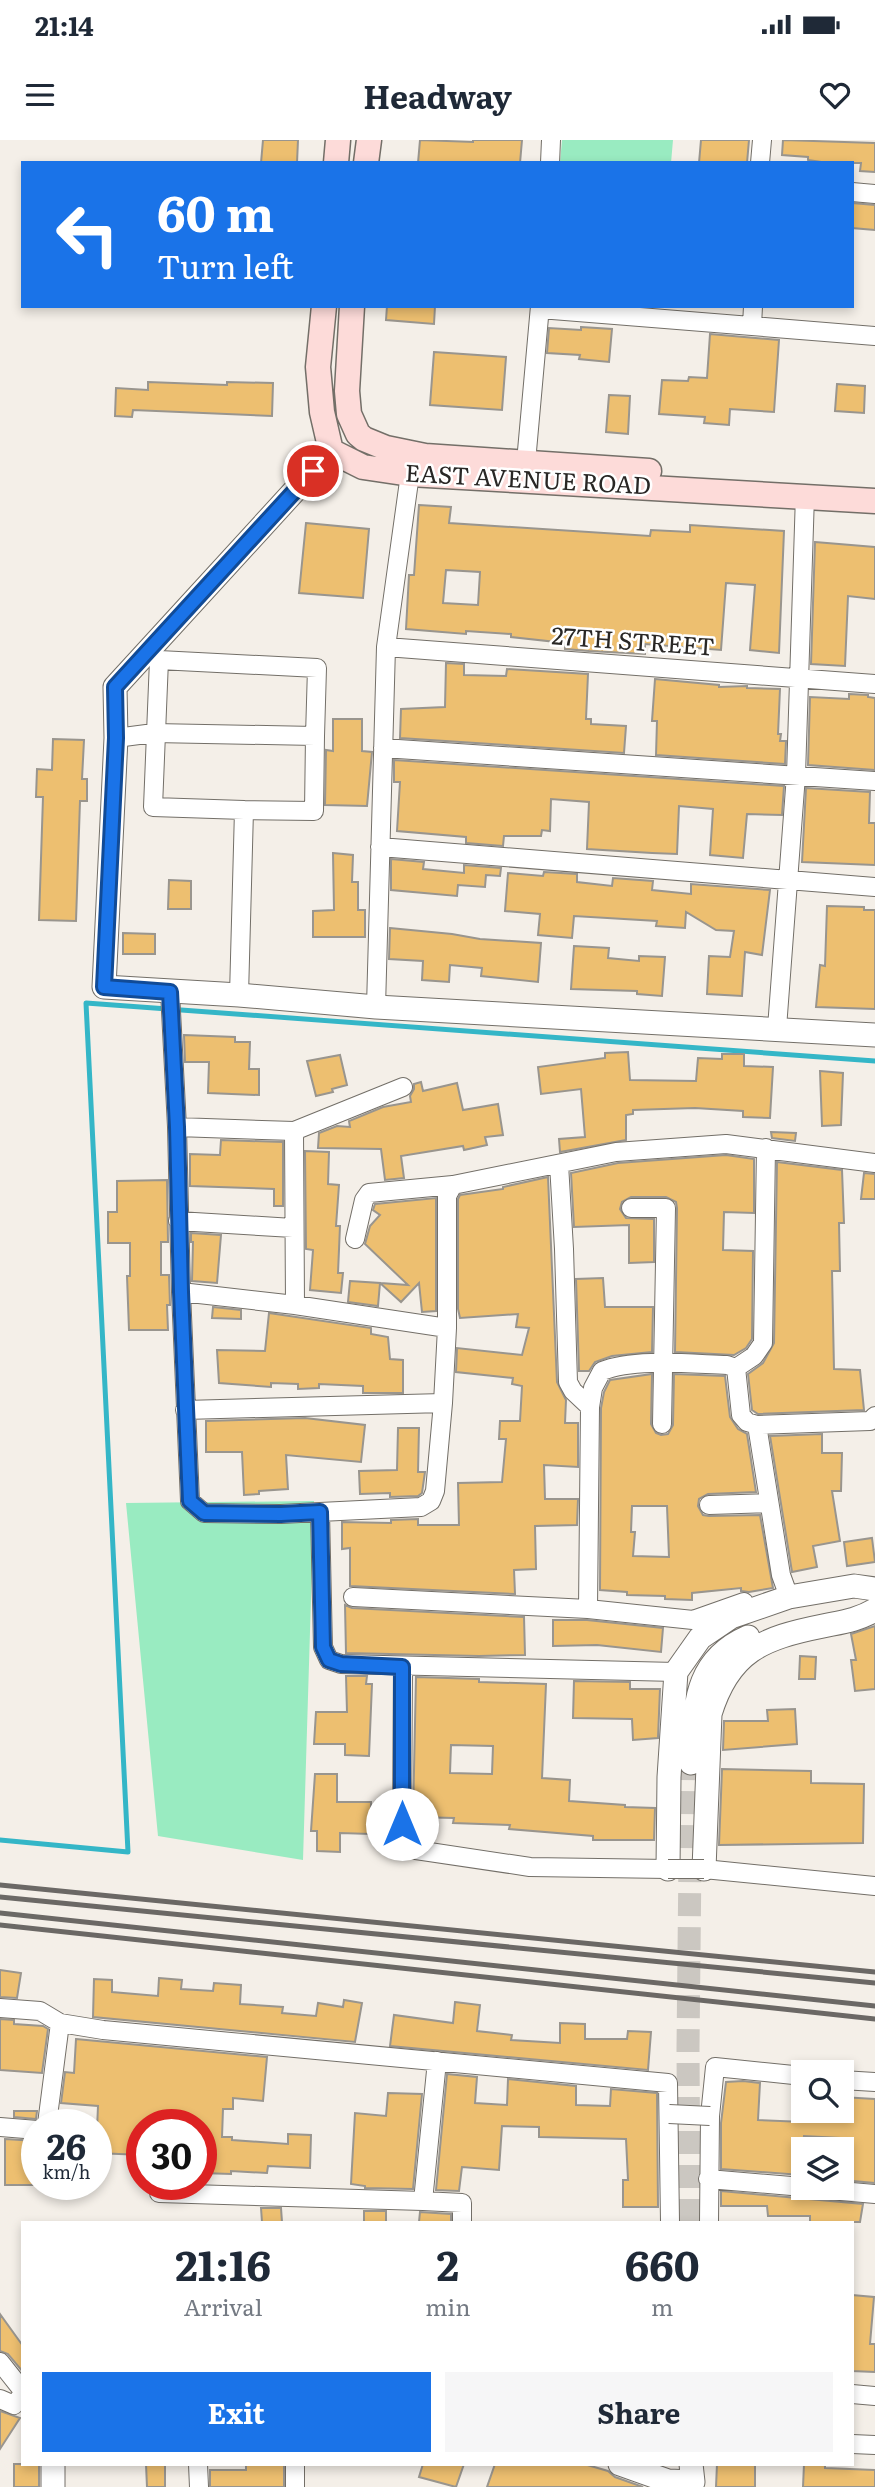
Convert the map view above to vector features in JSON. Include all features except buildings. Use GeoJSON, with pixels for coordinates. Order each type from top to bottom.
{"type":"FeatureCollection","features":[{"type":"Feature","properties":{"kind":"main road"},"geometry":{"type":"LineString","coordinates":[[336,161],[338,140]]}},
{"type":"Feature","properties":{"kind":"main road"},"geometry":{"type":"LineString","coordinates":[[366,161],[369,140]]}},
{"type":"Feature","properties":{"kind":"main road"},"geometry":{"type":"LineString","coordinates":[[324,308],[318,367],[322,412],[331,451]]}},
{"type":"Feature","properties":{"kind":"main road","name":"EAST AVENUE ROAD"},"geometry":{"type":"LineString","coordinates":[[352,308],[347,356],[349,414],[358,434],[364,439],[404,453],[524,471],[875,501]]}},
{"type":"Feature","properties":{"kind":"main road"},"geometry":{"type":"LineString","coordinates":[[320,353],[347,356]]}},
{"type":"Feature","properties":{"kind":"main road","name":"EAST AVENUE ROAD"},"geometry":{"type":"LineString","coordinates":[[331,451],[363,467],[410,474],[524,471],[875,487]]}},
{"type":"Feature","properties":{"kind":"street"},"geometry":{"type":"LineString","coordinates":[[550,161],[551,140]]}},
{"type":"Feature","properties":{"kind":"street"},"geometry":{"type":"LineString","coordinates":[[760,161],[762,140]]}},
{"type":"Feature","properties":{"kind":"street"},"geometry":{"type":"LineString","coordinates":[[854,192],[875,194]]}},
{"type":"Feature","properties":{"kind":"street"},"geometry":{"type":"LineString","coordinates":[[524,471],[540,308],[875,336]]}},
{"type":"Feature","properties":{"kind":"street"},"geometry":{"type":"LineString","coordinates":[[752,326],[753,308]]}},
{"type":"Feature","properties":{"kind":"street"},"geometry":{"type":"LineString","coordinates":[[331,451],[115,687],[116,738],[104,987],[875,1035]]}},
{"type":"Feature","properties":{"kind":"street"},"geometry":{"type":"LineString","coordinates":[[376,1006],[386,647],[410,474]]}},
{"type":"Feature","properties":{"kind":"street"},"geometry":{"type":"LineString","coordinates":[[777,1028],[796,775],[805,495]]}},
{"type":"Feature","properties":{"kind":"street","name":"27TH STREET"},"geometry":{"type":"LineString","coordinates":[[386,647],[875,684]]}},
{"type":"Feature","properties":{"kind":"street"},"geometry":{"type":"LineString","coordinates":[[159,660],[317,668],[315,736],[314,811],[153,807],[159,660]]}},
{"type":"Feature","properties":{"kind":"street"},"geometry":{"type":"LineString","coordinates":[[116,738],[154,733],[315,736]]}},
{"type":"Feature","properties":{"kind":"street"},"geometry":{"type":"LineString","coordinates":[[383,748],[875,781]]}},
{"type":"Feature","properties":{"kind":"street"},"geometry":{"type":"LineString","coordinates":[[239,995],[244,810]]}},
{"type":"Feature","properties":{"kind":"street"},"geometry":{"type":"LineString","coordinates":[[380,848],[875,887]]}},
{"type":"Feature","properties":{"kind":"street"},"geometry":{"type":"LineString","coordinates":[[170,992],[177,1127],[188,1495],[190,1501],[204,1513],[281,1514],[421,1507],[431,1501],[435,1491],[443,1404],[447,1328],[447,1196],[453,1185]]}},
{"type":"Feature","properties":{"kind":"street"},"geometry":{"type":"LineString","coordinates":[[177,1127],[294,1131],[403,1087]]}},
{"type":"Feature","properties":{"kind":"street"},"geometry":{"type":"LineString","coordinates":[[294,1131],[295,1305]]}},
{"type":"Feature","properties":{"kind":"street"},"geometry":{"type":"LineString","coordinates":[[355,1239],[364,1200],[369,1193],[453,1185],[616,1152],[726,1144],[875,1163]]}},
{"type":"Feature","properties":{"kind":"street"},"geometry":{"type":"LineString","coordinates":[[736,1368],[754,1356],[763,1343],[766,1148]]}},
{"type":"Feature","properties":{"kind":"street"},"geometry":{"type":"LineString","coordinates":[[559,1164],[568,1382],[573,1391],[590,1407]]}},
{"type":"Feature","properties":{"kind":"street"},"geometry":{"type":"LineString","coordinates":[[631,1208],[666,1208],[662,1424]]}},
{"type":"Feature","properties":{"kind":"street"},"geometry":{"type":"LineString","coordinates":[[178,1221],[293,1228]]}},
{"type":"Feature","properties":{"kind":"street"},"geometry":{"type":"LineString","coordinates":[[181,1292],[295,1305],[447,1328]]}},
{"type":"Feature","properties":{"kind":"street"},"geometry":{"type":"LineString","coordinates":[[588,1609],[590,1407],[593,1388],[602,1371],[612,1367],[665,1364],[727,1365],[736,1368]]}},
{"type":"Feature","properties":{"kind":"street"},"geometry":{"type":"LineString","coordinates":[[736,1368],[741,1415],[747,1422],[757,1425],[870,1421],[875,1416]]}},
{"type":"Feature","properties":{"kind":"street"},"geometry":{"type":"LineString","coordinates":[[185,1410],[443,1404]]}},
{"type":"Feature","properties":{"kind":"street"},"geometry":{"type":"LineString","coordinates":[[757,1425],[781,1575],[788,1593]]}},
{"type":"Feature","properties":{"kind":"street"},"geometry":{"type":"LineString","coordinates":[[709,1505],[769,1503]]}},
{"type":"Feature","properties":{"kind":"street"},"geometry":{"type":"LineString","coordinates":[[320,1512],[323,1647],[329,1660],[341,1664],[402,1667],[676,1672]]}},
{"type":"Feature","properties":{"kind":"street"},"geometry":{"type":"LineString","coordinates":[[353,1597],[588,1609],[693,1620],[761,1596],[854,1586],[875,1589]]}},
{"type":"Feature","properties":{"kind":"street"},"geometry":{"type":"LineString","coordinates":[[668,1869],[669,1777],[676,1672],[700,1638],[731,1617],[788,1593]]}},
{"type":"Feature","properties":{"kind":"street"},"geometry":{"type":"LineString","coordinates":[[691,1763],[698,1688],[715,1660],[744,1638],[780,1625],[875,1600]]}},
{"type":"Feature","properties":{"kind":"street"},"geometry":{"type":"LineString","coordinates":[[704,1868],[710,1714],[717,1691],[729,1671],[749,1650],[778,1637],[860,1619],[875,1610]]}},
{"type":"Feature","properties":{"kind":"street"},"geometry":{"type":"LineString","coordinates":[[402,1667],[402,1824],[407,1838],[416,1850],[530,1867],[704,1868],[875,1886]]}},
{"type":"Feature","properties":{"kind":"street"},"geometry":{"type":"LineString","coordinates":[[0,2008],[40,2011],[60,2024],[103,2030],[668,2083],[670,2221]]}},
{"type":"Feature","properties":{"kind":"street"},"geometry":{"type":"LineString","coordinates":[[49,2109],[60,2024]]}},
{"type":"Feature","properties":{"kind":"street"},"geometry":{"type":"LineString","coordinates":[[423,2201],[437,2061]]}},
{"type":"Feature","properties":{"kind":"street"},"geometry":{"type":"LineString","coordinates":[[709,2221],[710,2116],[715,2067],[791,2075]]}},
{"type":"Feature","properties":{"kind":"street"},"geometry":{"type":"LineString","coordinates":[[854,2081],[875,2082]]}},
{"type":"Feature","properties":{"kind":"street"},"geometry":{"type":"LineString","coordinates":[[669,2114],[710,2116]]}},
{"type":"Feature","properties":{"kind":"street"},"geometry":{"type":"LineString","coordinates":[[0,2127],[21,2129]]}},
{"type":"Feature","properties":{"kind":"street"},"geometry":{"type":"LineString","coordinates":[[708,2179],[791,2186]]}},
{"type":"Feature","properties":{"kind":"street"},"geometry":{"type":"LineString","coordinates":[[854,2192],[875,2194]]}},
{"type":"Feature","properties":{"kind":"street"},"geometry":{"type":"LineString","coordinates":[[217,2195],[461,2203],[462,2221]]}},
{"type":"Feature","properties":{"kind":"street"},"geometry":{"type":"LineString","coordinates":[[0,2362],[21,2390]]}},
{"type":"Feature","properties":{"kind":"street"},"geometry":{"type":"LineString","coordinates":[[854,2394],[875,2396]]}},
{"type":"Feature","properties":{"kind":"street"},"geometry":{"type":"LineString","coordinates":[[0,2399],[14,2405],[21,2396]]}},
{"type":"Feature","properties":{"kind":"street"},"geometry":{"type":"LineString","coordinates":[[854,2444],[875,2445]]}},
{"type":"Feature","properties":{"kind":"street"},"geometry":{"type":"LineString","coordinates":[[53,2466],[53,2487]]}},
{"type":"Feature","properties":{"kind":"street"},"geometry":{"type":"LineString","coordinates":[[198,2466],[199,2487]]}},
{"type":"Feature","properties":{"kind":"street"},"geometry":{"type":"LineString","coordinates":[[295,2466],[295,2487]]}},
{"type":"Feature","properties":{"kind":"street"},"geometry":{"type":"LineString","coordinates":[[632,2466],[695,2474]]}},
{"type":"Feature","properties":{"kind":"green space"},"geometry":{"type":"Polygon","coordinates":[[[562,140],[673,140],[671,161],[560,161],[562,140]]]}},
{"type":"Feature","properties":{"kind":"green space"},"geometry":{"type":"Polygon","coordinates":[[[314,1501],[303,1860],[158,1836],[126,1503],[314,1501]]]}},
{"type":"Feature","properties":{"kind":"waterway"},"geometry":{"type":"LineString","coordinates":[[0,1840],[128,1852],[86,1003],[875,1061]]}},
{"type":"Feature","properties":{"kind":"tunnel"},"geometry":{"type":"LineString","coordinates":[[689,2221],[691,1763]]}},
{"type":"Feature","properties":{"kind":"railway"},"geometry":{"type":"LineString","coordinates":[[0,1885],[875,1972]]}},
{"type":"Feature","properties":{"kind":"railway"},"geometry":{"type":"LineString","coordinates":[[0,1897],[875,1983]]}},
{"type":"Feature","properties":{"kind":"railway"},"geometry":{"type":"LineString","coordinates":[[0,1913],[875,2006]]}},
{"type":"Feature","properties":{"kind":"railway"},"geometry":{"type":"LineString","coordinates":[[0,1925],[875,2019]]}},
{"type":"Feature","properties":{"kind":"route"},"geometry":{"type":"LineString","coordinates":[[313,471],[115,687],[116,738],[104,987],[170,992],[190,1501],[204,1513],[320,1512],[323,1647],[329,1660],[341,1664],[402,1667],[402,1824]]}}]}
